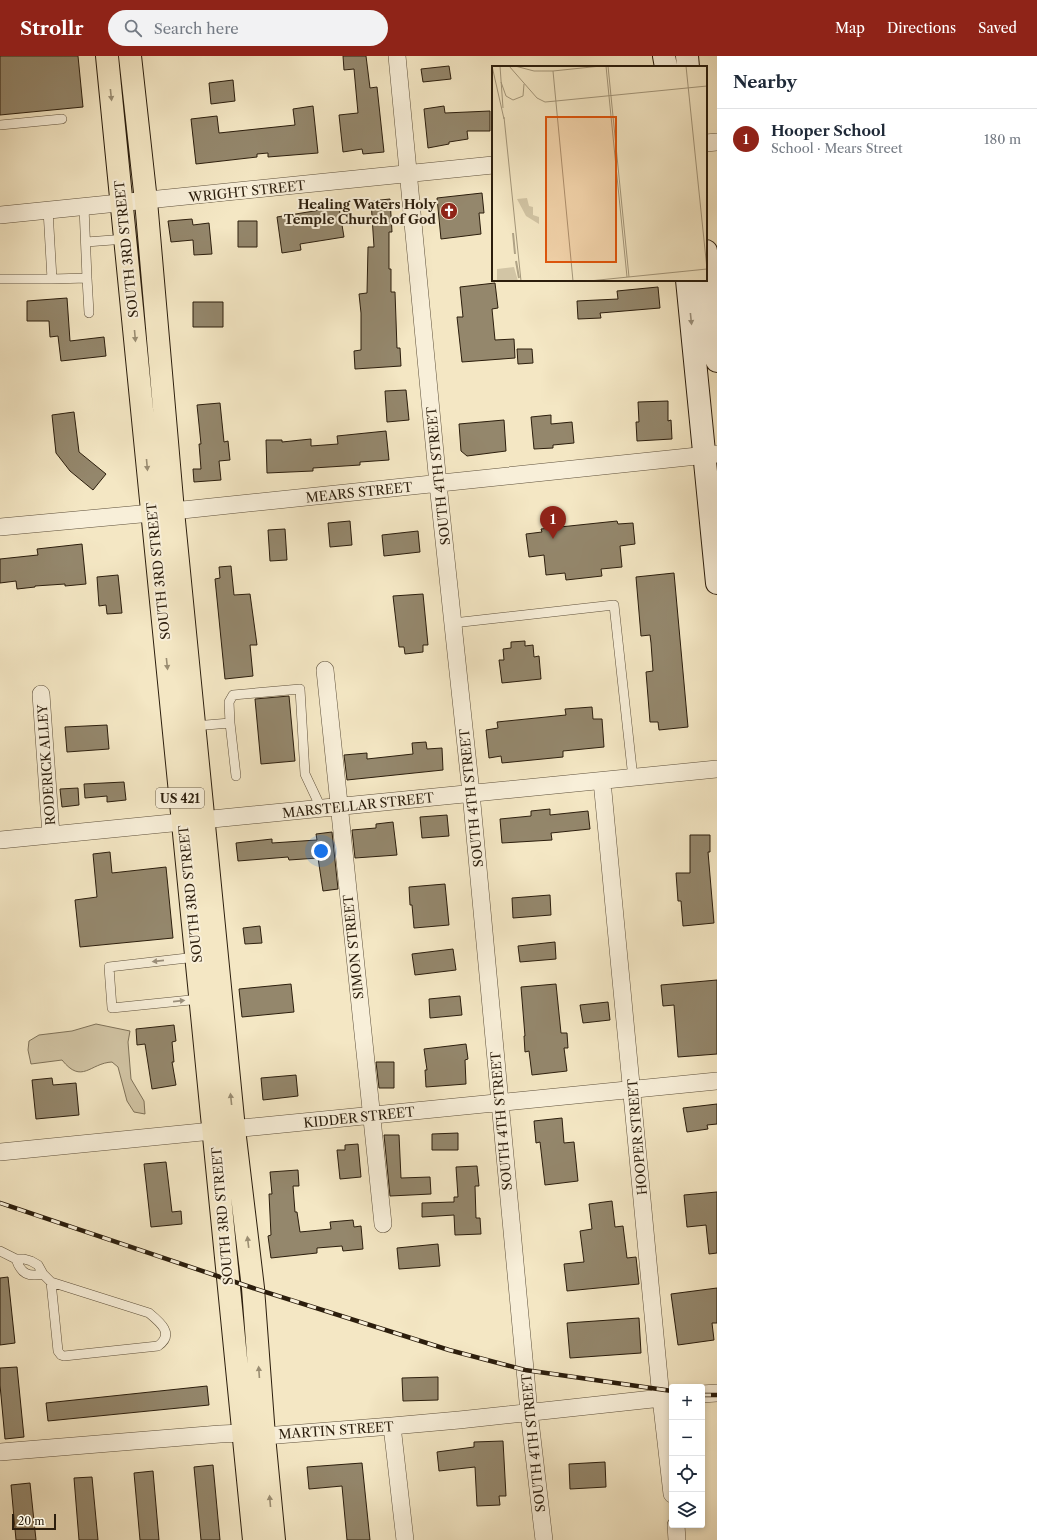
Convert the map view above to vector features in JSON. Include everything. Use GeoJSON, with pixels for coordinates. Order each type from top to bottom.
{"type":"FeatureCollection","features":[{"type":"Feature","properties":{"kind":"highway","name":"SOUTH 3RD STREET"},"geometry":{"type":"LineString","coordinates":[[107,56],[126,239],[162,512],[194,726],[193,821],[196,957],[200,999],[253,1288],[264,1436],[274,1540]]}},
{"type":"Feature","properties":{"kind":"highway","name":"SOUTH 3RD STREET"},"geometry":{"type":"LineString","coordinates":[[130,56],[146,201],[162,512],[224,1130],[243,1433],[254,1540]]}},
{"type":"Feature","properties":{"kind":"street","name":"SOUTH 4TH STREET"},"geometry":{"type":"LineString","coordinates":[[397,56],[438,484],[471,794],[529,1412],[544,1540]]}},
{"type":"Feature","properties":{"kind":"street"},"geometry":{"type":"LineString","coordinates":[[664,56],[666,66]]}},
{"type":"Feature","properties":{"kind":"street"},"geometry":{"type":"LineString","coordinates":[[687,56],[688,66]]}},
{"type":"Feature","properties":{"kind":"street"},"geometry":{"type":"LineString","coordinates":[[707,143],[717,142]]}},
{"type":"Feature","properties":{"kind":"street","name":"WRIGHT STREET"},"geometry":{"type":"LineString","coordinates":[[0,215],[492,165]]}},
{"type":"Feature","properties":{"kind":"street"},"geometry":{"type":"LineString","coordinates":[[707,261],[717,361]]}},
{"type":"Feature","properties":{"kind":"street"},"geometry":{"type":"LineString","coordinates":[[687,281],[711,455],[717,583]]}},
{"type":"Feature","properties":{"kind":"street","name":"MEARS STREET"},"geometry":{"type":"LineString","coordinates":[[0,527],[162,512],[711,455]]}},
{"type":"Feature","properties":{"kind":"street","name":"SIMON STREET"},"geometry":{"type":"LineString","coordinates":[[325,670],[383,1224]]}},
{"type":"Feature","properties":{"kind":"street","name":"RODERICK ALLEY"},"geometry":{"type":"LineString","coordinates":[[41,694],[51,835]]}},
{"type":"Feature","properties":{"kind":"street","name":"MARSTELLAR STREET"},"geometry":{"type":"LineString","coordinates":[[0,840],[717,769]]}},
{"type":"Feature","properties":{"kind":"street","name":"HOOPER STREET"},"geometry":{"type":"LineString","coordinates":[[602,780],[632,1090],[667,1398],[672,1492]]}},
{"type":"Feature","properties":{"kind":"street","name":"KIDDER STREET"},"geometry":{"type":"LineString","coordinates":[[0,1152],[717,1081]]}},
{"type":"Feature","properties":{"kind":"street"},"geometry":{"type":"LineString","coordinates":[[705,1394],[717,1393]]}},
{"type":"Feature","properties":{"kind":"street","name":"MARTIN STREET"},"geometry":{"type":"LineString","coordinates":[[0,1452],[243,1433],[264,1436],[392,1426],[667,1398]]}},
{"type":"Feature","properties":{"kind":"street"},"geometry":{"type":"LineString","coordinates":[[392,1426],[405,1540]]}},
{"type":"Feature","properties":{"kind":"street"},"geometry":{"type":"LineString","coordinates":[[676,1528],[677,1540]]}},
{"type":"Feature","properties":{"kind":"lane"},"geometry":{"type":"LineString","coordinates":[[0,125],[62,119]]}},
{"type":"Feature","properties":{"kind":"lane"},"geometry":{"type":"LineString","coordinates":[[84,207],[89,313]]}},
{"type":"Feature","properties":{"kind":"lane"},"geometry":{"type":"LineString","coordinates":[[48,210],[52,279]]}},
{"type":"Feature","properties":{"kind":"lane"},"geometry":{"type":"LineString","coordinates":[[86,242],[126,239]]}},
{"type":"Feature","properties":{"kind":"lane"},"geometry":{"type":"LineString","coordinates":[[0,279],[87,278]]}},
{"type":"Feature","properties":{"kind":"lane"},"geometry":{"type":"LineString","coordinates":[[453,623],[614,605],[633,778]]}},
{"type":"Feature","properties":{"kind":"lane"},"geometry":{"type":"LineString","coordinates":[[236,776],[229,702],[233,696],[300,689],[306,774],[321,808]]}},
{"type":"Feature","properties":{"kind":"lane"},"geometry":{"type":"LineString","coordinates":[[194,726],[230,723]]}},
{"type":"Feature","properties":{"kind":"lane"},"geometry":{"type":"LineString","coordinates":[[196,957],[109,966],[112,1008],[200,999]]}},
{"type":"Feature","properties":{"kind":"lane"},"geometry":{"type":"LineString","coordinates":[[0,1251],[16,1259],[24,1259],[38,1265],[43,1274],[51,1282],[148,1313],[165,1328],[163,1343],[158,1346],[64,1356],[61,1355],[58,1351],[51,1282]]}},
{"type":"Feature","properties":{"kind":"lane"},"geometry":{"type":"LineString","coordinates":[[16,1259],[23,1272],[32,1276],[43,1274]]}},
{"type":"Feature","properties":{"kind":"shaded area"},"geometry":{"type":"Polygon","coordinates":[[[96,1024],[130,1031],[128,1042],[131,1079],[144,1101],[145,1114],[134,1112],[127,1101],[118,1067],[112,1062],[104,1063],[81,1072],[75,1071],[62,1060],[31,1064],[28,1050],[29,1041],[39,1035],[72,1031],[96,1024]]]}},
{"type":"Feature","properties":{"kind":"building"},"geometry":{"type":"Polygon","coordinates":[[[0,56],[78,56],[83,107],[0,115],[0,56]]]}},
{"type":"Feature","properties":{"kind":"building"},"geometry":{"type":"Polygon","coordinates":[[[343,56],[366,56],[370,88],[377,87],[384,152],[363,154],[362,149],[343,152],[339,115],[358,113],[354,69],[344,70],[343,56]]]}},
{"type":"Feature","properties":{"kind":"building"},"geometry":{"type":"Polygon","coordinates":[[[449,66],[451,79],[423,82],[421,69],[449,66]]]}},
{"type":"Feature","properties":{"kind":"building"},"geometry":{"type":"Polygon","coordinates":[[[233,80],[235,101],[211,104],[209,83],[233,80]]]}},
{"type":"Feature","properties":{"kind":"building"},"geometry":{"type":"Polygon","coordinates":[[[313,106],[318,153],[268,157],[268,153],[257,154],[257,157],[196,164],[191,119],[217,116],[219,133],[295,125],[293,109],[313,106]]]}},
{"type":"Feature","properties":{"kind":"building"},"geometry":{"type":"Polygon","coordinates":[[[444,106],[445,113],[490,111],[490,131],[467,131],[468,139],[449,142],[449,144],[428,148],[424,109],[444,106]]]}},
{"type":"Feature","properties":{"kind":"building"},"geometry":{"type":"Polygon","coordinates":[[[482,193],[484,213],[479,213],[481,234],[441,239],[437,198],[482,193]]]}},
{"type":"Feature","properties":{"kind":"building"},"geometry":{"type":"Polygon","coordinates":[[[390,199],[392,232],[389,232],[389,269],[391,269],[391,292],[395,292],[397,348],[400,348],[401,366],[355,369],[354,351],[361,350],[361,313],[359,294],[367,293],[368,247],[374,247],[371,201],[390,199]]]}},
{"type":"Feature","properties":{"kind":"building"},"geometry":{"type":"Polygon","coordinates":[[[339,207],[344,237],[300,244],[301,250],[282,253],[277,217],[339,207]]]}},
{"type":"Feature","properties":{"kind":"building"},"geometry":{"type":"Polygon","coordinates":[[[192,219],[193,225],[209,223],[212,254],[194,255],[193,240],[171,242],[168,221],[192,219]]]}},
{"type":"Feature","properties":{"kind":"building"},"geometry":{"type":"Polygon","coordinates":[[[238,221],[257,221],[257,247],[238,247],[238,221]]]}},
{"type":"Feature","properties":{"kind":"building"},"geometry":{"type":"Polygon","coordinates":[[[495,283],[498,308],[492,309],[495,340],[514,339],[515,358],[462,362],[457,317],[463,317],[460,287],[495,283]]]}},
{"type":"Feature","properties":{"kind":"building"},"geometry":{"type":"Polygon","coordinates":[[[658,287],[660,308],[600,313],[601,318],[578,319],[577,301],[618,299],[617,291],[658,287]]]}},
{"type":"Feature","properties":{"kind":"building"},"geometry":{"type":"Polygon","coordinates":[[[67,298],[70,341],[104,337],[106,356],[61,361],[58,336],[50,337],[49,321],[27,321],[27,301],[67,298]]]}},
{"type":"Feature","properties":{"kind":"building"},"geometry":{"type":"Polygon","coordinates":[[[193,302],[223,302],[223,327],[193,327],[193,302]]]}},
{"type":"Feature","properties":{"kind":"building"},"geometry":{"type":"Polygon","coordinates":[[[517,349],[532,349],[533,363],[518,364],[517,349]]]}},
{"type":"Feature","properties":{"kind":"building"},"geometry":{"type":"Polygon","coordinates":[[[406,390],[409,420],[387,422],[385,391],[406,390]]]}},
{"type":"Feature","properties":{"kind":"building"},"geometry":{"type":"Polygon","coordinates":[[[668,401],[668,421],[671,420],[672,439],[637,441],[636,422],[639,422],[638,402],[668,401]]]}},
{"type":"Feature","properties":{"kind":"building"},"geometry":{"type":"Polygon","coordinates":[[[220,403],[224,442],[228,441],[230,460],[219,461],[221,480],[194,482],[193,469],[201,469],[199,444],[201,444],[197,405],[220,403]]]}},
{"type":"Feature","properties":{"kind":"building"},"geometry":{"type":"Polygon","coordinates":[[[74,412],[79,452],[106,474],[93,490],[70,471],[56,453],[52,415],[74,412]]]}},
{"type":"Feature","properties":{"kind":"building"},"geometry":{"type":"Polygon","coordinates":[[[551,415],[551,424],[572,422],[574,443],[553,445],[553,448],[534,449],[531,417],[551,415]]]}},
{"type":"Feature","properties":{"kind":"building"},"geometry":{"type":"Polygon","coordinates":[[[504,420],[506,451],[467,456],[461,451],[459,424],[504,420]]]}},
{"type":"Feature","properties":{"kind":"building"},"geometry":{"type":"Polygon","coordinates":[[[386,431],[389,460],[360,462],[360,465],[313,468],[313,471],[267,473],[266,440],[282,440],[282,442],[311,439],[311,446],[338,444],[337,436],[386,431]]]}},
{"type":"Feature","properties":{"kind":"building"},"geometry":{"type":"Polygon","coordinates":[[[350,521],[352,545],[330,547],[328,523],[350,521]]]}},
{"type":"Feature","properties":{"kind":"building"},"geometry":{"type":"Polygon","coordinates":[[[617,521],[618,524],[633,523],[635,544],[620,546],[622,567],[601,569],[602,576],[566,580],[565,573],[546,575],[544,555],[529,557],[526,534],[542,532],[541,529],[617,521]]]}},
{"type":"Feature","properties":{"kind":"building"},"geometry":{"type":"Polygon","coordinates":[[[285,529],[287,560],[270,561],[268,530],[285,529]]]}},
{"type":"Feature","properties":{"kind":"building"},"geometry":{"type":"Polygon","coordinates":[[[418,531],[420,552],[384,556],[382,535],[418,531]]]}},
{"type":"Feature","properties":{"kind":"building"},"geometry":{"type":"Polygon","coordinates":[[[82,544],[86,584],[35,586],[17,589],[16,581],[0,583],[0,559],[38,555],[37,549],[82,544]]]}},
{"type":"Feature","properties":{"kind":"building"},"geometry":{"type":"Polygon","coordinates":[[[231,566],[234,595],[250,594],[257,645],[250,645],[253,676],[225,679],[215,579],[220,578],[219,567],[231,566]]]}},
{"type":"Feature","properties":{"kind":"building"},"geometry":{"type":"Polygon","coordinates":[[[674,573],[688,727],[659,730],[658,722],[650,722],[646,672],[653,671],[651,643],[650,635],[641,636],[636,577],[674,573]]]}},
{"type":"Feature","properties":{"kind":"building"},"geometry":{"type":"Polygon","coordinates":[[[118,575],[122,613],[107,614],[106,605],[99,606],[97,577],[118,575]]]}},
{"type":"Feature","properties":{"kind":"building"},"geometry":{"type":"Polygon","coordinates":[[[423,594],[428,645],[423,645],[423,652],[405,654],[404,647],[399,647],[393,596],[423,594]]]}},
{"type":"Feature","properties":{"kind":"building"},"geometry":{"type":"Polygon","coordinates":[[[525,641],[525,646],[533,645],[534,657],[539,656],[541,679],[502,683],[499,660],[504,660],[503,649],[511,648],[511,642],[525,641]]]}},
{"type":"Feature","properties":{"kind":"building"},"geometry":{"type":"Polygon","coordinates":[[[289,696],[295,761],[261,764],[255,699],[289,696]]]}},
{"type":"Feature","properties":{"kind":"building"},"geometry":{"type":"Polygon","coordinates":[[[592,707],[593,719],[602,719],[604,747],[563,751],[563,757],[502,763],[501,756],[489,758],[486,730],[498,728],[497,722],[566,715],[565,709],[592,707]]]}},
{"type":"Feature","properties":{"kind":"building"},"geometry":{"type":"Polygon","coordinates":[[[107,725],[109,749],[67,752],[65,727],[107,725]]]}},
{"type":"Feature","properties":{"kind":"building"},"geometry":{"type":"Polygon","coordinates":[[[426,742],[427,749],[442,748],[443,770],[347,780],[344,755],[367,753],[367,759],[413,754],[412,743],[426,742]]]}},
{"type":"Feature","properties":{"kind":"building"},"geometry":{"type":"Polygon","coordinates":[[[124,782],[126,800],[107,802],[107,796],[85,798],[84,784],[124,782]]]}},
{"type":"Feature","properties":{"kind":"building"},"geometry":{"type":"Polygon","coordinates":[[[78,788],[79,805],[62,807],[60,789],[78,788]]]}},
{"type":"Feature","properties":{"kind":"building"},"geometry":{"type":"Polygon","coordinates":[[[550,809],[550,815],[588,811],[590,829],[551,833],[552,840],[502,843],[500,819],[531,816],[531,811],[550,809]]]}},
{"type":"Feature","properties":{"kind":"building"},"geometry":{"type":"Polygon","coordinates":[[[447,815],[449,836],[422,838],[420,817],[447,815]]]}},
{"type":"Feature","properties":{"kind":"building"},"geometry":{"type":"Polygon","coordinates":[[[393,822],[397,855],[355,858],[352,830],[376,828],[376,824],[393,822]]]}},
{"type":"Feature","properties":{"kind":"building"},"geometry":{"type":"Polygon","coordinates":[[[332,832],[338,889],[323,891],[318,858],[289,860],[288,857],[238,861],[236,843],[272,839],[272,843],[317,840],[316,834],[332,832]]]}},
{"type":"Feature","properties":{"kind":"building"},"geometry":{"type":"Polygon","coordinates":[[[690,835],[710,835],[710,852],[708,852],[714,923],[683,926],[681,901],[678,901],[676,873],[690,873],[690,835]]]}},
{"type":"Feature","properties":{"kind":"building"},"geometry":{"type":"Polygon","coordinates":[[[110,852],[112,873],[166,867],[173,938],[80,947],[75,900],[97,897],[93,854],[110,852]]]}},
{"type":"Feature","properties":{"kind":"building"},"geometry":{"type":"Polygon","coordinates":[[[445,884],[449,925],[414,928],[409,887],[445,884]]]}},
{"type":"Feature","properties":{"kind":"building"},"geometry":{"type":"Polygon","coordinates":[[[550,895],[551,915],[513,918],[512,898],[550,895]]]}},
{"type":"Feature","properties":{"kind":"building"},"geometry":{"type":"Polygon","coordinates":[[[260,926],[262,943],[245,944],[243,928],[260,926]]]}},
{"type":"Feature","properties":{"kind":"building"},"geometry":{"type":"Polygon","coordinates":[[[555,942],[556,959],[520,962],[518,946],[555,942]]]}},
{"type":"Feature","properties":{"kind":"building"},"geometry":{"type":"Polygon","coordinates":[[[453,949],[456,970],[415,975],[412,954],[453,949]]]}},
{"type":"Feature","properties":{"kind":"building"},"geometry":{"type":"Polygon","coordinates":[[[717,980],[717,1054],[678,1057],[674,1005],[663,1006],[661,985],[717,980]]]}},
{"type":"Feature","properties":{"kind":"building"},"geometry":{"type":"Polygon","coordinates":[[[291,984],[294,1012],[242,1017],[239,989],[291,984]]]}},
{"type":"Feature","properties":{"kind":"building"},"geometry":{"type":"Polygon","coordinates":[[[556,984],[561,1033],[567,1033],[568,1048],[564,1048],[567,1071],[532,1075],[529,1051],[525,1052],[521,987],[556,984]]]}},
{"type":"Feature","properties":{"kind":"building"},"geometry":{"type":"Polygon","coordinates":[[[460,996],[462,1015],[430,1018],[429,999],[460,996]]]}},
{"type":"Feature","properties":{"kind":"building"},"geometry":{"type":"Polygon","coordinates":[[[608,1002],[610,1020],[583,1023],[580,1005],[608,1002]]]}},
{"type":"Feature","properties":{"kind":"building"},"geometry":{"type":"Polygon","coordinates":[[[174,1025],[176,1041],[172,1042],[174,1062],[172,1062],[176,1085],[152,1089],[145,1044],[137,1045],[136,1029],[174,1025]]]}},
{"type":"Feature","properties":{"kind":"building"},"geometry":{"type":"Polygon","coordinates":[[[466,1044],[468,1059],[465,1060],[466,1084],[426,1087],[425,1070],[427,1070],[424,1049],[466,1044]]]}},
{"type":"Feature","properties":{"kind":"building"},"geometry":{"type":"Polygon","coordinates":[[[376,1062],[394,1062],[394,1088],[379,1088],[376,1062]]]}},
{"type":"Feature","properties":{"kind":"building"},"geometry":{"type":"Polygon","coordinates":[[[296,1075],[298,1096],[263,1100],[261,1078],[296,1075]]]}},
{"type":"Feature","properties":{"kind":"building"},"geometry":{"type":"Polygon","coordinates":[[[52,1078],[53,1085],[76,1083],[79,1115],[36,1119],[32,1080],[52,1078]]]}},
{"type":"Feature","properties":{"kind":"building"},"geometry":{"type":"Polygon","coordinates":[[[717,1104],[717,1124],[707,1125],[708,1129],[687,1132],[683,1108],[717,1104]]]}},
{"type":"Feature","properties":{"kind":"building"},"geometry":{"type":"Polygon","coordinates":[[[562,1118],[564,1143],[574,1142],[578,1181],[545,1185],[540,1142],[536,1143],[534,1121],[562,1118]]]}},
{"type":"Feature","properties":{"kind":"building"},"geometry":{"type":"Polygon","coordinates":[[[458,1133],[458,1150],[432,1150],[432,1134],[458,1133]]]}},
{"type":"Feature","properties":{"kind":"building"},"geometry":{"type":"Polygon","coordinates":[[[384,1135],[399,1135],[401,1178],[430,1177],[431,1194],[390,1196],[384,1135]]]}},
{"type":"Feature","properties":{"kind":"building"},"geometry":{"type":"Polygon","coordinates":[[[358,1144],[361,1177],[340,1179],[337,1150],[345,1150],[345,1145],[358,1144]]]}},
{"type":"Feature","properties":{"kind":"building"},"geometry":{"type":"Polygon","coordinates":[[[166,1162],[172,1212],[181,1211],[182,1224],[151,1227],[144,1164],[166,1162]]]}},
{"type":"Feature","properties":{"kind":"building"},"geometry":{"type":"Polygon","coordinates":[[[477,1166],[479,1186],[475,1186],[476,1218],[480,1218],[481,1234],[455,1235],[454,1215],[422,1217],[422,1203],[454,1202],[454,1197],[458,1197],[456,1167],[477,1166]]]}},
{"type":"Feature","properties":{"kind":"building"},"geometry":{"type":"Polygon","coordinates":[[[298,1170],[299,1186],[293,1186],[295,1212],[297,1212],[300,1232],[331,1229],[330,1222],[353,1220],[354,1227],[361,1226],[363,1249],[343,1251],[342,1246],[317,1248],[317,1253],[271,1258],[268,1236],[271,1235],[269,1194],[272,1194],[270,1172],[298,1170]]]}},
{"type":"Feature","properties":{"kind":"building"},"geometry":{"type":"Polygon","coordinates":[[[717,1192],[717,1253],[709,1254],[706,1225],[687,1227],[684,1195],[717,1192]]]}},
{"type":"Feature","properties":{"kind":"building"},"geometry":{"type":"Polygon","coordinates":[[[612,1201],[615,1227],[623,1226],[627,1258],[636,1257],[639,1284],[567,1291],[564,1264],[584,1262],[580,1231],[592,1229],[589,1204],[612,1201]]]}},
{"type":"Feature","properties":{"kind":"building"},"geometry":{"type":"Polygon","coordinates":[[[438,1244],[440,1266],[399,1269],[397,1248],[438,1244]]]}},
{"type":"Feature","properties":{"kind":"building"},"geometry":{"type":"Polygon","coordinates":[[[8,1277],[15,1343],[0,1345],[0,1278],[8,1277]]]}},
{"type":"Feature","properties":{"kind":"building"},"geometry":{"type":"Polygon","coordinates":[[[717,1288],[717,1323],[712,1323],[714,1340],[678,1345],[671,1294],[717,1288]]]}},
{"type":"Feature","properties":{"kind":"building"},"geometry":{"type":"Polygon","coordinates":[[[639,1318],[641,1353],[570,1358],[567,1323],[639,1318]]]}},
{"type":"Feature","properties":{"kind":"building"},"geometry":{"type":"Polygon","coordinates":[[[17,1367],[24,1437],[5,1439],[0,1368],[17,1367]]]}},
{"type":"Feature","properties":{"kind":"building"},"geometry":{"type":"Polygon","coordinates":[[[438,1377],[438,1400],[403,1401],[402,1378],[438,1377]]]}},
{"type":"Feature","properties":{"kind":"building"},"geometry":{"type":"Polygon","coordinates":[[[207,1386],[209,1405],[48,1421],[46,1403],[207,1386]]]}},
{"type":"Feature","properties":{"kind":"building"},"geometry":{"type":"Polygon","coordinates":[[[503,1441],[506,1496],[499,1496],[500,1505],[477,1506],[475,1467],[439,1471],[437,1452],[474,1447],[474,1442],[503,1441]]]}},
{"type":"Feature","properties":{"kind":"building"},"geometry":{"type":"Polygon","coordinates":[[[605,1462],[606,1487],[570,1489],[569,1464],[605,1462]]]}},
{"type":"Feature","properties":{"kind":"building"},"geometry":{"type":"Polygon","coordinates":[[[362,1463],[370,1540],[347,1540],[342,1486],[309,1489],[307,1467],[362,1463]]]}},
{"type":"Feature","properties":{"kind":"building"},"geometry":{"type":"Polygon","coordinates":[[[213,1465],[220,1540],[201,1540],[194,1467],[213,1465]]]}},
{"type":"Feature","properties":{"kind":"building"},"geometry":{"type":"Polygon","coordinates":[[[153,1471],[159,1540],[140,1540],[134,1473],[153,1471]]]}},
{"type":"Feature","properties":{"kind":"building"},"geometry":{"type":"Polygon","coordinates":[[[92,1477],[98,1540],[79,1540],[74,1478],[92,1477]]]}},
{"type":"Feature","properties":{"kind":"building"},"geometry":{"type":"Polygon","coordinates":[[[30,1483],[36,1540],[16,1540],[11,1485],[30,1483]]]}},
{"type":"Feature","properties":{"kind":"railway"},"geometry":{"type":"LineString","coordinates":[[0,1203],[253,1288],[449,1350],[525,1370],[669,1391]]}},
{"type":"Feature","properties":{"kind":"railway"},"geometry":{"type":"LineString","coordinates":[[705,1395],[717,1395]]}},
{"type":"Feature","properties":{"kind":"place","name":"Healing Waters Holy Temple Church of God"},"geometry":{"type":"Point","coordinates":[449,211]}},
{"type":"Feature","properties":{"kind":"place","name":"Hooper School"},"geometry":{"type":"Point","coordinates":[553,539]}}]}
